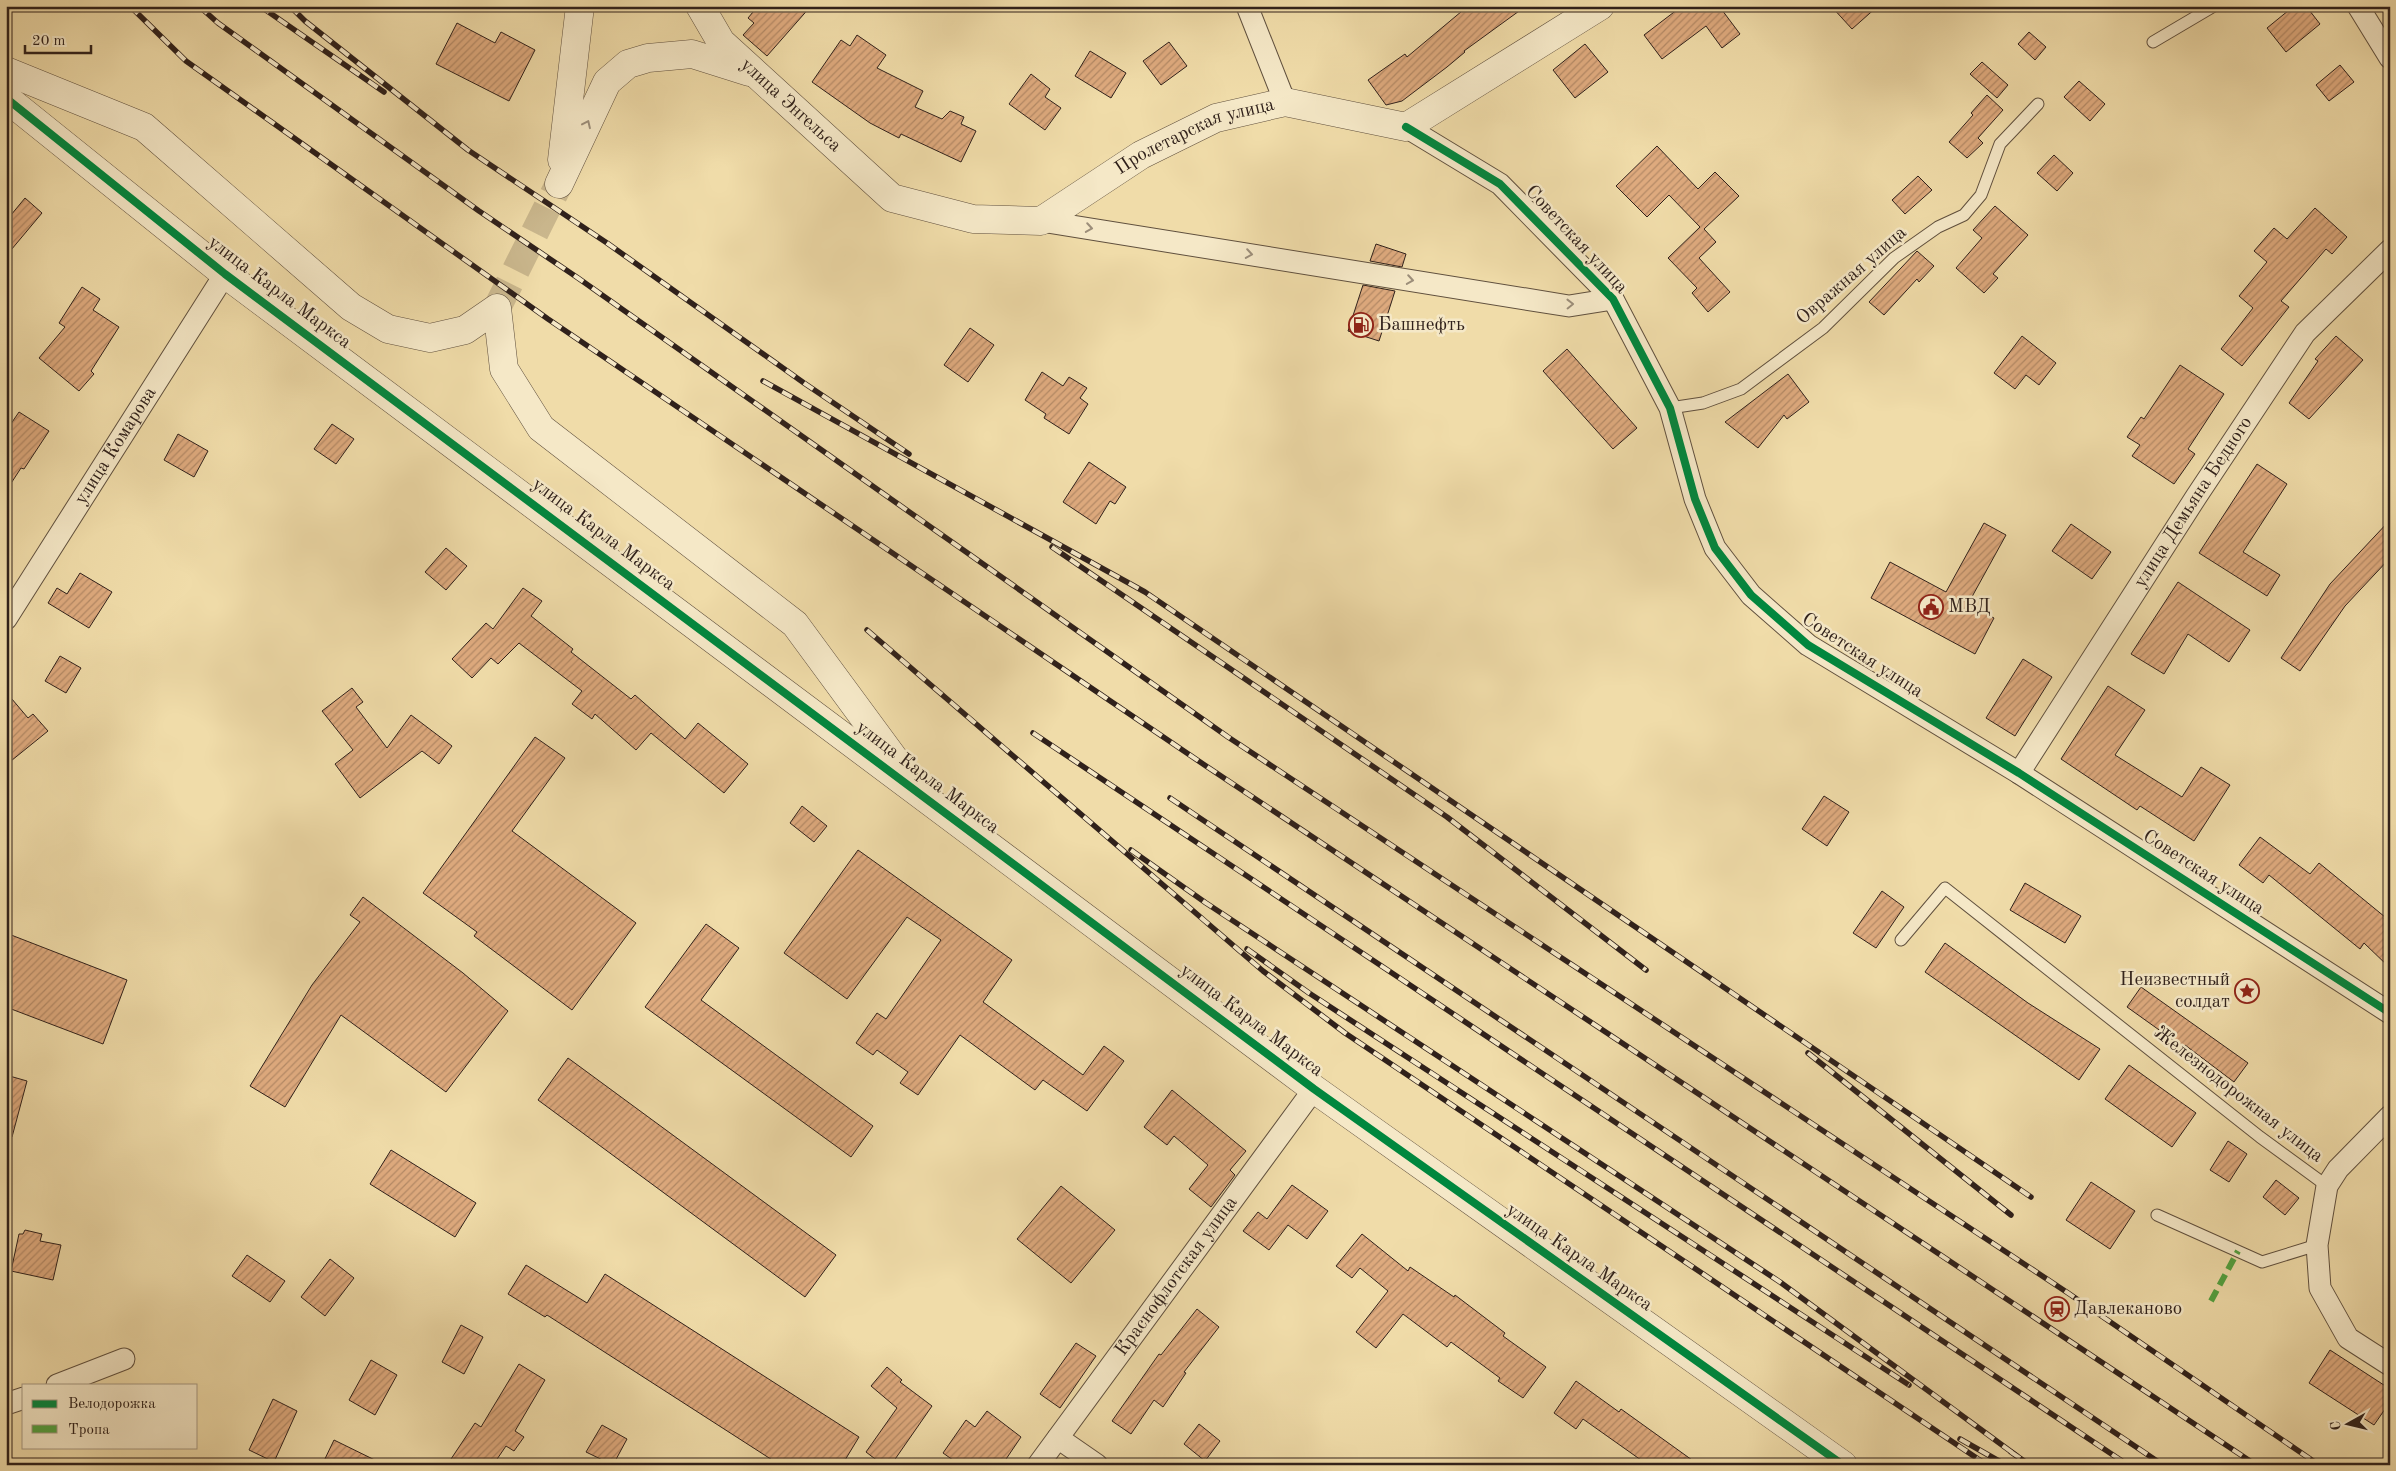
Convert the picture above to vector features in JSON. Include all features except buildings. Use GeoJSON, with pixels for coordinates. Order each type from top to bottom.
{"type":"FeatureCollection","features":[{"type":"Feature","properties":{"kind":"street"},"geometry":{"type":"LineString","coordinates":[[580,6],[559,184],[607,82],[628,64],[648,58],[692,54],[757,75]]}},
{"type":"Feature","properties":{"kind":"street","name":"улица Энгельса"},"geometry":{"type":"LineString","coordinates":[[700,6],[721,42],[892,198],[973,219],[1041,221]]}},
{"type":"Feature","properties":{"kind":"street"},"geometry":{"type":"LineString","coordinates":[[1247,6],[1285,102]]}},
{"type":"Feature","properties":{"kind":"street"},"geometry":{"type":"LineString","coordinates":[[1406,127],[1600,6]]}},
{"type":"Feature","properties":{"kind":"street"},"geometry":{"type":"LineString","coordinates":[[2358,6],[2390,58]]}},
{"type":"Feature","properties":{"kind":"street"},"geometry":{"type":"LineString","coordinates":[[6,71],[144,127],[351,307],[388,329],[430,338],[465,330],[497,308],[504,369],[541,428],[795,624],[919,792]]}},
{"type":"Feature","properties":{"kind":"street","name":"улица Карла Маркса"},"geometry":{"type":"LineString","coordinates":[[6,98],[225,274],[1314,1089],[1843,1465]]}},
{"type":"Feature","properties":{"kind":"street","name":"Пролетарская улица"},"geometry":{"type":"LineString","coordinates":[[1041,221],[1141,155],[1216,118],[1285,102],[1406,127]]}},
{"type":"Feature","properties":{"kind":"street","name":"Советская улица"},"geometry":{"type":"LineString","coordinates":[[1406,127],[1500,184],[1613,299],[1670,408],[1695,499],[1716,548],[1751,595],[1808,645],[2019,773],[2390,1014]]}},
{"type":"Feature","properties":{"kind":"street"},"geometry":{"type":"LineString","coordinates":[[1041,221],[1569,306],[1613,299]]}},
{"type":"Feature","properties":{"kind":"street","name":"улица Демьяна Бедного"},"geometry":{"type":"LineString","coordinates":[[2019,773],[2191,505],[2305,333],[2390,250]]}},
{"type":"Feature","properties":{"kind":"street","name":"улица Комарова"},"geometry":{"type":"LineString","coordinates":[[6,619],[225,274]]}},
{"type":"Feature","properties":{"kind":"street","name":"Краснофлотская улица"},"geometry":{"type":"LineString","coordinates":[[1038,1465],[1314,1089]]}},
{"type":"Feature","properties":{"kind":"street"},"geometry":{"type":"LineString","coordinates":[[2390,1116],[2338,1169],[2327,1186],[2317,1245],[2320,1288],[2348,1338],[2390,1365]]}},
{"type":"Feature","properties":{"kind":"street"},"geometry":{"type":"LineString","coordinates":[[59,1384],[124,1358]]}},
{"type":"Feature","properties":{"kind":"street"},"geometry":{"type":"LineString","coordinates":[[6,1404],[22,1399]]}},
{"type":"Feature","properties":{"kind":"street"},"geometry":{"type":"LineString","coordinates":[[1058,1438],[1097,1465]]}},
{"type":"Feature","properties":{"kind":"lane"},"geometry":{"type":"LineString","coordinates":[[2153,42],[2214,6]]}},
{"type":"Feature","properties":{"kind":"lane","name":"Овражная улица"},"geometry":{"type":"LineString","coordinates":[[1670,408],[1703,403],[1741,389],[1823,328],[1894,258],[1938,227],[1964,215],[1981,195],[2000,144],[2038,104]]}},
{"type":"Feature","properties":{"kind":"lane","name":"Железнодорожная улица"},"geometry":{"type":"LineString","coordinates":[[1901,940],[1945,888],[2260,1137],[2327,1186]]}},
{"type":"Feature","properties":{"kind":"lane"},"geometry":{"type":"LineString","coordinates":[[2157,1215],[2262,1262],[2317,1245]]}},
{"type":"Feature","properties":{"kind":"tunnel"},"geometry":{"type":"LineString","coordinates":[[497,308],[559,184]]}},
{"type":"Feature","properties":{"kind":"railway"},"geometry":{"type":"LineString","coordinates":[[130,6],[186,61],[548,319],[1206,766],[2256,1465]]}},
{"type":"Feature","properties":{"kind":"railway"},"geometry":{"type":"LineString","coordinates":[[199,6],[218,23],[479,211],[578,278],[1228,737],[2068,1293],[2319,1465]]}},
{"type":"Feature","properties":{"kind":"railway"},"geometry":{"type":"LineString","coordinates":[[260,6],[384,92]]}},
{"type":"Feature","properties":{"kind":"railway"},"geometry":{"type":"LineString","coordinates":[[290,6],[305,21],[468,150],[607,243],[804,383],[909,454]]}},
{"type":"Feature","properties":{"kind":"railway"},"geometry":{"type":"LineString","coordinates":[[763,381],[1145,592],[2031,1197]]}},
{"type":"Feature","properties":{"kind":"railway"},"geometry":{"type":"LineString","coordinates":[[1052,547],[1447,817],[1646,970]]}},
{"type":"Feature","properties":{"kind":"railway"},"geometry":{"type":"LineString","coordinates":[[867,630],[1263,971],[1345,1033],[1987,1465]]}},
{"type":"Feature","properties":{"kind":"railway"},"geometry":{"type":"LineString","coordinates":[[1033,733],[2128,1465]]}},
{"type":"Feature","properties":{"kind":"railway"},"geometry":{"type":"LineString","coordinates":[[1170,798],[2163,1465]]}},
{"type":"Feature","properties":{"kind":"railway"},"geometry":{"type":"LineString","coordinates":[[1131,850],[1206,903],[1780,1282],[2017,1456]]}},
{"type":"Feature","properties":{"kind":"railway"},"geometry":{"type":"LineString","coordinates":[[1247,949],[1309,993],[1909,1385]]}},
{"type":"Feature","properties":{"kind":"railway"},"geometry":{"type":"LineString","coordinates":[[1808,1053],[2011,1215]]}},
{"type":"Feature","properties":{"kind":"railway"},"geometry":{"type":"LineString","coordinates":[[1960,1439],[2006,1465]]}},
{"type":"Feature","properties":{"kind":"railway"},"geometry":{"type":"LineString","coordinates":[[2011,1452],[2030,1465]]}},
{"type":"Feature","properties":{"kind":"marked path"},"geometry":{"type":"LineString","coordinates":[[2211,1301],[2238,1251]]}},
{"type":"Feature","properties":{"kind":"cycle path"},"geometry":{"type":"LineString","coordinates":[[6,98],[225,274],[1314,1089],[1843,1465]]}},
{"type":"Feature","properties":{"kind":"cycle path"},"geometry":{"type":"LineString","coordinates":[[1406,127],[1500,184],[1613,299],[1670,408],[1695,499],[1715,548],[1751,595],[1808,645],[2019,773],[2390,1013]]}},
{"type":"Feature","properties":{"kind":"place","name":"Башнефть"},"geometry":{"type":"Point","coordinates":[1361,325]}},
{"type":"Feature","properties":{"kind":"place","name":"МВД"},"geometry":{"type":"Point","coordinates":[1931,607]}},
{"type":"Feature","properties":{"kind":"place","name":"Неизвестный солдат"},"geometry":{"type":"Point","coordinates":[2247,991]}},
{"type":"Feature","properties":{"kind":"place","name":"Давлеканово"},"geometry":{"type":"Point","coordinates":[2057,1309]}}]}
